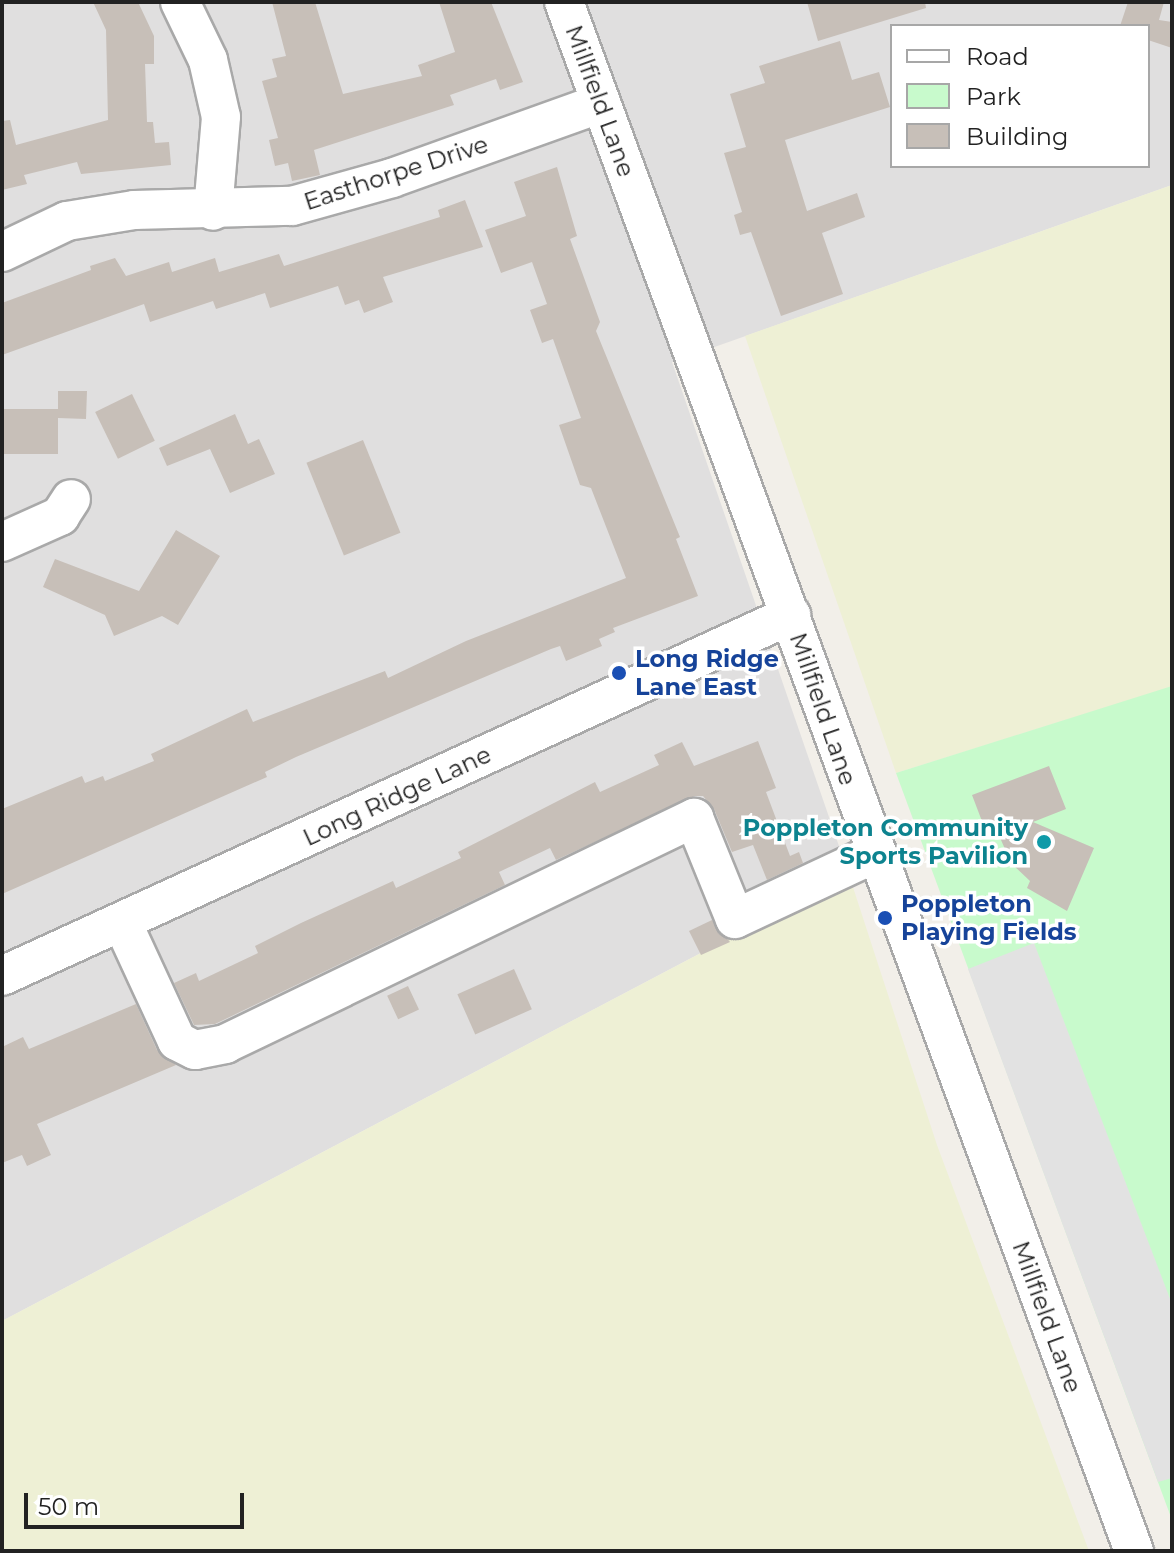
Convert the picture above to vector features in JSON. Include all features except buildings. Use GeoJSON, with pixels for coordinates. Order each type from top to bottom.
{"type":"FeatureCollection","features":[{"type":"Feature","properties":{"kind":"street"},"geometry":{"type":"LineString","coordinates":[[180,2],[208,60],[221,117],[213,211]]}},
{"type":"Feature","properties":{"kind":"street","name":"Millfield Lane"},"geometry":{"type":"LineString","coordinates":[[564,2],[791,615],[874,854],[1134,1551]]}},
{"type":"Feature","properties":{"kind":"street","name":"Easthorpe Drive"},"geometry":{"type":"LineString","coordinates":[[2,252],[67,221],[134,210],[213,211],[306,202],[392,178],[601,103]]}},
{"type":"Feature","properties":{"kind":"street"},"geometry":{"type":"LineString","coordinates":[[2,542],[60,516],[71,499]]}},
{"type":"Feature","properties":{"kind":"street","name":"Long Ridge Lane"},"geometry":{"type":"LineString","coordinates":[[2,976],[791,615]]}},
{"type":"Feature","properties":{"kind":"street"},"geometry":{"type":"LineString","coordinates":[[122,922],[177,1041],[195,1050],[225,1044],[694,818],[735,919],[874,854]]}},
{"type":"Feature","properties":{"kind":"shaded area"},"geometry":{"type":"Polygon","coordinates":[[[2,2],[1172,2],[1172,185],[672,362],[849,875],[2,1321],[2,2]]]}},
{"type":"Feature","properties":{"kind":"shaded area"},"geometry":{"type":"Polygon","coordinates":[[[1034,943],[1172,1304],[1172,1478],[1158,1482],[968,969],[1034,943]]]}},
{"type":"Feature","properties":{"kind":"green space"},"geometry":{"type":"Polygon","coordinates":[[[1172,185],[1172,687],[896,773],[745,336],[1172,185]]]}},
{"type":"Feature","properties":{"kind":"green space"},"geometry":{"type":"Polygon","coordinates":[[[1172,686],[1172,1520],[896,773],[1172,686]]]}},
{"type":"Feature","properties":{"kind":"green space"},"geometry":{"type":"Polygon","coordinates":[[[849,875],[937,1145],[1089,1551],[2,1551],[2,1321],[849,875]]]}},
{"type":"Feature","properties":{"kind":"place","name":"Long Ridge Lane East"},"geometry":{"type":"Point","coordinates":[619,673]}},
{"type":"Feature","properties":{"kind":"place","name":"Poppleton Community Sports Pavilion"},"geometry":{"type":"Point","coordinates":[1044,842]}},
{"type":"Feature","properties":{"kind":"place","name":"Poppleton Playing Fields"},"geometry":{"type":"Point","coordinates":[885,918]}}]}
